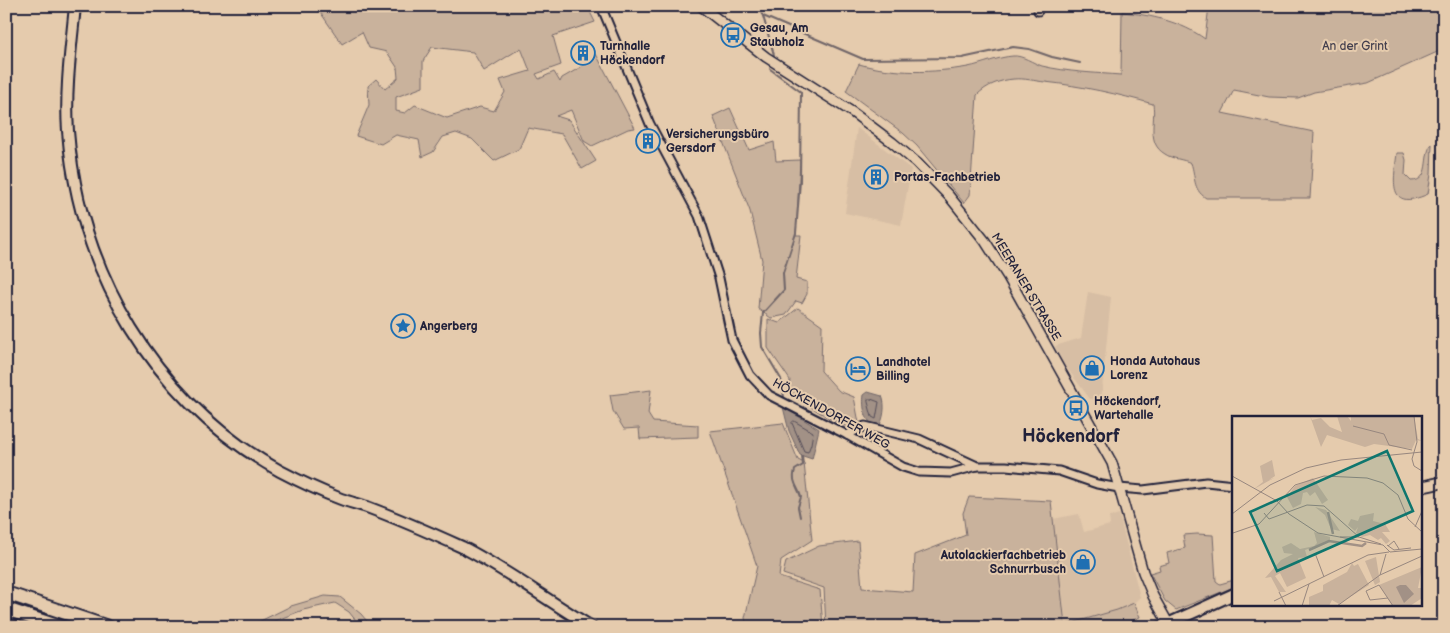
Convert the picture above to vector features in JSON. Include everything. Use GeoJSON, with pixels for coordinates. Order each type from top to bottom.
{"type":"FeatureCollection","features":[{"type":"Feature","properties":{"kind":"highway"},"geometry":{"type":"LineString","coordinates":[[6,593],[108,627]]}},
{"type":"Feature","properties":{"kind":"highway"},"geometry":{"type":"LineString","coordinates":[[6,609],[60,627]]}},
{"type":"Feature","properties":{"kind":"main road"},"geometry":{"type":"LineString","coordinates":[[75,6],[67,100],[71,157],[77,196],[93,251],[110,292],[132,331],[155,364],[186,399],[211,422],[242,446],[280,470],[327,493],[374,510],[464,548],[592,627]]}},
{"type":"Feature","properties":{"kind":"main road"},"geometry":{"type":"LineString","coordinates":[[1422,487],[1444,482]]}},
{"type":"Feature","properties":{"kind":"main road"},"geometry":{"type":"LineString","coordinates":[[1166,626],[1232,595]]}},
{"type":"Feature","properties":{"kind":"street","name":"HÖCKENDORFER WEG"},"geometry":{"type":"LineString","coordinates":[[601,6],[650,124],[699,216],[718,278],[732,340],[750,376],[769,395],[847,435],[903,467],[920,472],[950,473],[977,466],[1006,466],[1059,472],[1097,484],[1143,490],[1206,482],[1232,485]]}},
{"type":"Feature","properties":{"kind":"street","name":"MEERANER STRASSE"},"geometry":{"type":"LineString","coordinates":[[701,6],[766,57],[852,112],[892,142],[930,176],[954,202],[985,241],[1008,277],[1112,463],[1143,572],[1166,626]]}},
{"type":"Feature","properties":{"kind":"street"},"geometry":{"type":"LineString","coordinates":[[847,435],[865,426],[919,439],[977,466]]}},
{"type":"Feature","properties":{"kind":"shaded area"},"geometry":{"type":"Polygon","coordinates":[[[857,128],[911,169],[901,225],[845,213],[857,128]]]}},
{"type":"Feature","properties":{"kind":"shaded area"},"geometry":{"type":"Polygon","coordinates":[[[1088,292],[1111,297],[1101,400],[1090,399],[1063,363],[1055,346],[1081,338],[1088,292]]]}},
{"type":"Feature","properties":{"kind":"shaded area"},"geometry":{"type":"Polygon","coordinates":[[[1079,514],[1084,532],[1110,525],[1109,517],[1119,514],[1140,597],[1134,603],[1117,610],[1065,625],[1053,519],[1079,514]]]}},
{"type":"Feature","properties":{"kind":"green space"},"geometry":{"type":"Polygon","coordinates":[[[316,6],[587,6],[595,22],[553,36],[561,65],[536,74],[539,79],[554,72],[560,82],[562,78],[581,67],[596,54],[635,128],[628,129],[592,146],[584,141],[571,110],[556,116],[569,120],[596,161],[582,169],[562,134],[528,128],[519,149],[494,161],[472,139],[456,133],[443,137],[433,152],[422,157],[419,140],[396,135],[381,144],[356,136],[369,105],[368,86],[376,79],[385,89],[398,78],[397,67],[387,52],[369,48],[362,32],[342,44],[316,6]],[[432,47],[423,61],[423,87],[396,97],[396,111],[405,113],[415,105],[447,118],[480,107],[494,111],[505,92],[500,80],[530,71],[521,48],[484,71],[473,52],[432,47]]]}},
{"type":"Feature","properties":{"kind":"green space","name":"An der Grint"},"geometry":{"type":"Polygon","coordinates":[[[1209,6],[1444,6],[1444,49],[1368,83],[1314,92],[1298,98],[1269,97],[1234,90],[1222,113],[1314,132],[1310,198],[1206,198],[1196,187],[1191,163],[1168,156],[1156,144],[1153,132],[1153,104],[1086,88],[1018,79],[994,84],[985,88],[977,95],[970,195],[964,203],[917,146],[903,133],[846,91],[859,64],[886,70],[927,71],[968,67],[1016,56],[1052,68],[1121,75],[1122,12],[1166,20],[1186,28],[1205,39],[1209,6]]]}},
{"type":"Feature","properties":{"kind":"green space"},"geometry":{"type":"Polygon","coordinates":[[[730,108],[749,150],[774,142],[776,161],[800,160],[796,235],[801,235],[796,279],[807,282],[807,294],[802,303],[796,301],[786,315],[771,318],[758,309],[762,260],[750,211],[713,116],[730,108]]]}},
{"type":"Feature","properties":{"kind":"green space"},"geometry":{"type":"Polygon","coordinates":[[[1432,144],[1428,194],[1414,199],[1405,199],[1399,196],[1394,182],[1397,153],[1404,153],[1406,160],[1405,175],[1411,181],[1418,180],[1424,172],[1427,154],[1432,144]]]}},
{"type":"Feature","properties":{"kind":"green space"},"geometry":{"type":"Polygon","coordinates":[[[798,308],[822,325],[821,371],[839,391],[854,397],[859,423],[851,429],[788,393],[790,380],[768,348],[768,319],[779,323],[798,308]]]}},
{"type":"Feature","properties":{"kind":"green space"},"geometry":{"type":"Polygon","coordinates":[[[651,390],[648,414],[653,422],[698,425],[698,437],[640,439],[639,428],[624,429],[613,411],[610,395],[651,390]]]}},
{"type":"Feature","properties":{"kind":"green space"},"geometry":{"type":"Polygon","coordinates":[[[783,423],[798,460],[804,463],[812,540],[781,560],[779,577],[820,590],[823,627],[747,627],[745,618],[757,566],[710,431],[783,423]]]}},
{"type":"Feature","properties":{"kind":"green space"},"geometry":{"type":"Polygon","coordinates":[[[969,497],[1051,501],[1065,625],[1117,610],[1134,603],[1140,617],[1117,627],[826,627],[824,588],[783,574],[786,562],[819,546],[858,541],[862,588],[913,592],[915,555],[966,535],[963,513],[969,497]]]}},
{"type":"Feature","properties":{"kind":"green space"},"geometry":{"type":"Polygon","coordinates":[[[1183,535],[1213,535],[1216,581],[1220,584],[1232,581],[1232,588],[1176,610],[1165,601],[1150,573],[1160,570],[1159,566],[1169,563],[1167,553],[1185,548],[1183,535]]]}},
{"type":"Feature","properties":{"kind":"green space"},"geometry":{"type":"Polygon","coordinates":[[[325,596],[340,597],[361,614],[372,627],[361,627],[349,612],[335,603],[303,610],[259,627],[248,627],[291,606],[325,596]]]}},
{"type":"Feature","properties":{"kind":"water"},"geometry":{"type":"Polygon","coordinates":[[[868,392],[882,396],[883,399],[883,417],[878,427],[870,422],[865,414],[864,395],[868,392]]]}},
{"type":"Feature","properties":{"kind":"water"},"geometry":{"type":"Polygon","coordinates":[[[783,407],[819,429],[812,459],[800,455],[789,431],[783,407]]]}},
{"type":"Feature","properties":{"kind":"waterway"},"geometry":{"type":"LineString","coordinates":[[757,6],[763,16],[863,59],[962,58],[1013,47],[1029,49],[1052,57],[1080,63]]}},
{"type":"Feature","properties":{"kind":"waterway"},"geometry":{"type":"LineString","coordinates":[[763,16],[774,55]]}},
{"type":"Feature","properties":{"kind":"waterway"},"geometry":{"type":"LineString","coordinates":[[770,69],[801,92],[800,181],[796,233],[783,273],[784,290],[763,313],[761,333],[762,347],[781,379],[784,397]]}},
{"type":"Feature","properties":{"kind":"waterway"},"geometry":{"type":"LineString","coordinates":[[800,517],[798,507],[801,497],[795,484],[794,474],[795,470],[803,465],[802,456]]}},
{"type":"Feature","properties":{"kind":"place","name":"Gesau, Am Staubholz"},"geometry":{"type":"Point","coordinates":[733,35]}},
{"type":"Feature","properties":{"kind":"place","name":"Turnhalle Höckendorf"},"geometry":{"type":"Point","coordinates":[583,53]}},
{"type":"Feature","properties":{"kind":"place","name":"Versicherungsbüro Gersdorf"},"geometry":{"type":"Point","coordinates":[648,141]}},
{"type":"Feature","properties":{"kind":"place","name":"Portas-Fachbetrieb"},"geometry":{"type":"Point","coordinates":[876,177]}},
{"type":"Feature","properties":{"kind":"place","name":"Angerberg"},"geometry":{"type":"Point","coordinates":[403,326]}},
{"type":"Feature","properties":{"kind":"place","name":"Honda Autohaus Lorenz"},"geometry":{"type":"Point","coordinates":[1092,368]}},
{"type":"Feature","properties":{"kind":"place","name":"Landhotel Billing"},"geometry":{"type":"Point","coordinates":[858,369]}},
{"type":"Feature","properties":{"kind":"place","name":"Höckendorf, Wartehalle"},"geometry":{"type":"Point","coordinates":[1076,408]}},
{"type":"Feature","properties":{"kind":"place","name":"Autolackierfachbetrieb Schnurrbusch"},"geometry":{"type":"Point","coordinates":[1083,562]}},
{"type":"Feature","properties":{"kind":"district","name":"Höckendorf"},"geometry":{"type":"Point","coordinates":[1071,436]}}]}
